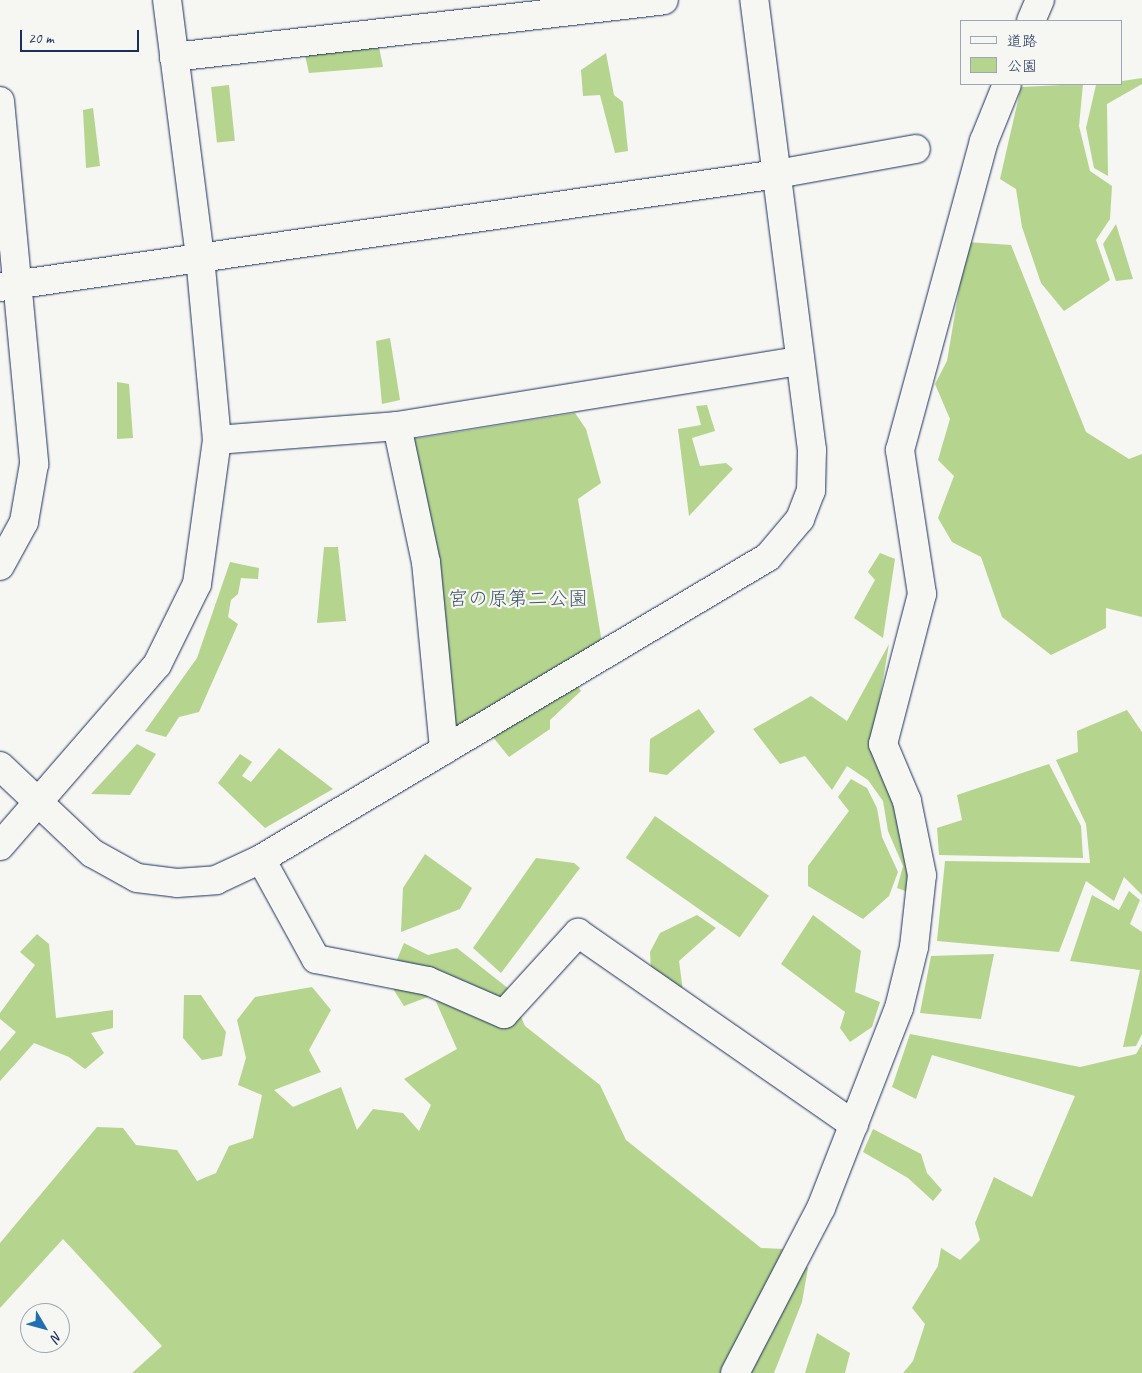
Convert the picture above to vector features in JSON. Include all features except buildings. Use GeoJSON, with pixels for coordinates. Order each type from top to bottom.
{"type":"FeatureCollection","features":[{"type":"Feature","properties":{"kind":"street"},"geometry":{"type":"LineString","coordinates":[[0,846],[126,706],[157,666],[197,584],[217,440],[200,257],[167,0]]}},
{"type":"Feature","properties":{"kind":"street"},"geometry":{"type":"LineString","coordinates":[[174,57],[664,0]]}},
{"type":"Feature","properties":{"kind":"street"},"geometry":{"type":"LineString","coordinates":[[0,766],[38,806],[92,852],[136,878],[176,883],[216,880],[261,859],[768,557],[800,519],[810,490],[812,450],[798,361],[777,174],[754,0]]}},
{"type":"Feature","properties":{"kind":"street"},"geometry":{"type":"LineString","coordinates":[[1031,20],[1040,0]]}},
{"type":"Feature","properties":{"kind":"street"},"geometry":{"type":"LineString","coordinates":[[735,1373],[821,1208],[899,1008],[914,947],[922,875],[907,801],[883,744],[922,594],[900,450],[984,141],[1007,85]]}},
{"type":"Feature","properties":{"kind":"street"},"geometry":{"type":"LineString","coordinates":[[0,101],[9,286],[34,464],[32,494],[24,522],[0,566]]}},
{"type":"Feature","properties":{"kind":"street"},"geometry":{"type":"LineString","coordinates":[[9,286],[777,174],[916,149]]}},
{"type":"Feature","properties":{"kind":"street"},"geometry":{"type":"LineString","coordinates":[[217,440],[396,426],[798,361]]}},
{"type":"Feature","properties":{"kind":"street"},"geometry":{"type":"LineString","coordinates":[[396,426],[426,562],[444,750]]}},
{"type":"Feature","properties":{"kind":"street"},"geometry":{"type":"LineString","coordinates":[[261,859],[316,959],[428,981],[504,1014],[578,934],[854,1125]]}},
{"type":"Feature","properties":{"kind":"green space"},"geometry":{"type":"Polygon","coordinates":[[[379,47],[383,67],[309,73],[305,55],[379,47]]]}},
{"type":"Feature","properties":{"kind":"green space"},"geometry":{"type":"Polygon","coordinates":[[[606,53],[614,95],[623,102],[628,151],[615,153],[600,95],[583,96],[581,70],[606,53]]]}},
{"type":"Feature","properties":{"kind":"green space"},"geometry":{"type":"Polygon","coordinates":[[[1142,78],[1142,84],[1107,104],[1108,176],[1094,168],[1086,128],[1096,85],[1122,85],[1122,81],[1142,78]]]}},
{"type":"Feature","properties":{"kind":"green space"},"geometry":{"type":"Polygon","coordinates":[[[229,85],[235,141],[217,143],[211,87],[229,85]]]}},
{"type":"Feature","properties":{"kind":"green space"},"geometry":{"type":"Polygon","coordinates":[[[1083,85],[1079,126],[1090,171],[1112,186],[1110,219],[1096,240],[1110,280],[1064,311],[1041,283],[1022,227],[1016,189],[1000,179],[1021,87],[1083,85]]]}},
{"type":"Feature","properties":{"kind":"green space"},"geometry":{"type":"Polygon","coordinates":[[[93,108],[100,166],[86,168],[83,110],[93,108]]]}},
{"type":"Feature","properties":{"kind":"green space"},"geometry":{"type":"Polygon","coordinates":[[[1116,224],[1133,279],[1116,281],[1103,244],[1116,224]]]}},
{"type":"Feature","properties":{"kind":"green space"},"geometry":{"type":"Polygon","coordinates":[[[967,242],[1011,245],[1086,432],[1129,459],[1142,454],[1142,617],[1106,608],[1106,628],[1051,655],[1002,617],[981,557],[952,542],[938,518],[954,476],[938,460],[950,419],[935,384],[947,361],[967,242]]]}},
{"type":"Feature","properties":{"kind":"green space"},"geometry":{"type":"Polygon","coordinates":[[[390,338],[400,400],[382,404],[376,341],[390,338]]]}},
{"type":"Feature","properties":{"kind":"green space"},"geometry":{"type":"Polygon","coordinates":[[[117,382],[129,384],[133,438],[117,439],[117,382]]]}},
{"type":"Feature","properties":{"kind":"green space"},"geometry":{"type":"Polygon","coordinates":[[[707,405],[715,431],[692,438],[700,466],[726,463],[733,469],[689,516],[678,429],[701,425],[696,406],[707,405]]]}},
{"type":"Feature","properties":{"kind":"green space","name":"宮の原第二公園"},"geometry":{"type":"Polygon","coordinates":[[[575,413],[586,429],[601,483],[578,499],[602,643],[454,728],[413,439],[575,413]]]}},
{"type":"Feature","properties":{"kind":"green space"},"geometry":{"type":"Polygon","coordinates":[[[324,547],[338,547],[346,621],[317,623],[324,547]]]}},
{"type":"Feature","properties":{"kind":"green space"},"geometry":{"type":"Polygon","coordinates":[[[880,553],[895,559],[883,638],[854,618],[875,580],[868,572],[880,553]]]}},
{"type":"Feature","properties":{"kind":"green space"},"geometry":{"type":"Polygon","coordinates":[[[230,562],[259,568],[258,579],[241,578],[238,594],[231,600],[228,617],[238,624],[199,712],[179,717],[166,737],[145,731],[197,658],[230,562]]]}},
{"type":"Feature","properties":{"kind":"green space"},"geometry":{"type":"Polygon","coordinates":[[[889,644],[872,746],[899,805],[914,874],[908,892],[897,888],[903,866],[888,831],[883,801],[868,780],[847,766],[832,790],[805,756],[780,764],[753,729],[811,696],[847,721],[889,644]]]}},
{"type":"Feature","properties":{"kind":"green space"},"geometry":{"type":"Polygon","coordinates":[[[577,685],[581,691],[550,720],[550,729],[509,757],[492,736],[577,685]]]}},
{"type":"Feature","properties":{"kind":"green space"},"geometry":{"type":"Polygon","coordinates":[[[699,709],[715,732],[667,775],[649,772],[650,739],[699,709]]]}},
{"type":"Feature","properties":{"kind":"green space"},"geometry":{"type":"Polygon","coordinates":[[[1127,710],[1142,732],[1142,895],[1124,877],[1114,901],[1086,881],[1059,952],[937,941],[945,861],[1090,863],[1086,824],[1056,760],[1078,752],[1077,731],[1127,710]]]}},
{"type":"Feature","properties":{"kind":"green space"},"geometry":{"type":"Polygon","coordinates":[[[137,744],[156,754],[130,795],[91,794],[137,744]]]}},
{"type":"Feature","properties":{"kind":"green space"},"geometry":{"type":"Polygon","coordinates":[[[279,748],[333,789],[265,828],[218,783],[240,754],[252,762],[242,776],[251,782],[279,748]]]}},
{"type":"Feature","properties":{"kind":"green space"},"geometry":{"type":"Polygon","coordinates":[[[1049,764],[1081,826],[1083,858],[939,855],[937,828],[962,820],[957,795],[1049,764]]]}},
{"type":"Feature","properties":{"kind":"green space"},"geometry":{"type":"Polygon","coordinates":[[[851,779],[867,788],[877,808],[882,837],[898,872],[889,896],[863,919],[808,886],[808,866],[849,811],[838,797],[851,779]]]}},
{"type":"Feature","properties":{"kind":"green space"},"geometry":{"type":"Polygon","coordinates":[[[655,816],[769,896],[740,938],[626,858],[655,816]]]}},
{"type":"Feature","properties":{"kind":"green space"},"geometry":{"type":"Polygon","coordinates":[[[425,854],[472,888],[460,909],[401,932],[403,888],[425,854]]]}},
{"type":"Feature","properties":{"kind":"green space"},"geometry":{"type":"Polygon","coordinates":[[[536,858],[574,863],[580,868],[501,973],[473,948],[536,858]]]}},
{"type":"Feature","properties":{"kind":"green space"},"geometry":{"type":"Polygon","coordinates":[[[1129,891],[1140,900],[1130,924],[1142,932],[1142,1034],[1136,1046],[1123,1047],[1140,970],[1070,961],[1092,895],[1119,910],[1129,891]]]}},
{"type":"Feature","properties":{"kind":"green space"},"geometry":{"type":"Polygon","coordinates":[[[697,915],[716,928],[679,961],[683,991],[651,969],[650,952],[660,933],[697,915]]]}},
{"type":"Feature","properties":{"kind":"green space"},"geometry":{"type":"Polygon","coordinates":[[[813,915],[861,951],[855,992],[880,1002],[872,1027],[850,1042],[840,1028],[845,1012],[781,964],[813,915]]]}},
{"type":"Feature","properties":{"kind":"green space"},"geometry":{"type":"Polygon","coordinates":[[[37,934],[49,944],[56,1018],[113,1010],[113,1028],[91,1033],[104,1053],[85,1069],[69,1057],[34,1043],[0,1081],[0,1051],[16,1032],[0,1019],[0,1013],[35,965],[20,952],[37,934]]]}},
{"type":"Feature","properties":{"kind":"green space"},"geometry":{"type":"Polygon","coordinates":[[[404,943],[428,955],[457,948],[509,989],[525,1026],[600,1085],[626,1140],[761,1248],[784,1249],[808,1268],[802,1302],[774,1373],[132,1373],[162,1346],[63,1239],[0,1308],[0,1243],[97,1127],[123,1128],[136,1145],[177,1150],[197,1181],[216,1173],[229,1146],[253,1138],[262,1095],[238,1085],[246,1058],[237,1020],[255,997],[312,987],[331,1010],[309,1050],[321,1072],[274,1090],[293,1107],[341,1087],[357,1130],[373,1109],[403,1113],[419,1131],[431,1105],[404,1079],[457,1049],[433,995],[404,1006],[388,981],[404,943]]]}},
{"type":"Feature","properties":{"kind":"green space"},"geometry":{"type":"Polygon","coordinates":[[[994,954],[981,1019],[920,1013],[931,956],[994,954]]]}},
{"type":"Feature","properties":{"kind":"green space"},"geometry":{"type":"Polygon","coordinates":[[[184,995],[201,995],[226,1032],[222,1056],[202,1060],[183,1038],[184,995]]]}},
{"type":"Feature","properties":{"kind":"green space"},"geometry":{"type":"Polygon","coordinates":[[[910,1034],[1080,1067],[1136,1054],[1142,1044],[1142,1373],[903,1373],[913,1361],[925,1324],[912,1308],[938,1266],[941,1248],[960,1260],[980,1240],[975,1223],[994,1177],[1032,1197],[1075,1096],[932,1055],[916,1099],[892,1087],[910,1034]]]}},
{"type":"Feature","properties":{"kind":"green space"},"geometry":{"type":"Polygon","coordinates":[[[873,1129],[921,1154],[927,1173],[942,1190],[933,1201],[908,1178],[863,1152],[873,1129]]]}},
{"type":"Feature","properties":{"kind":"green space"},"geometry":{"type":"Polygon","coordinates":[[[817,1333],[850,1353],[845,1373],[805,1373],[817,1333]]]}}]}
